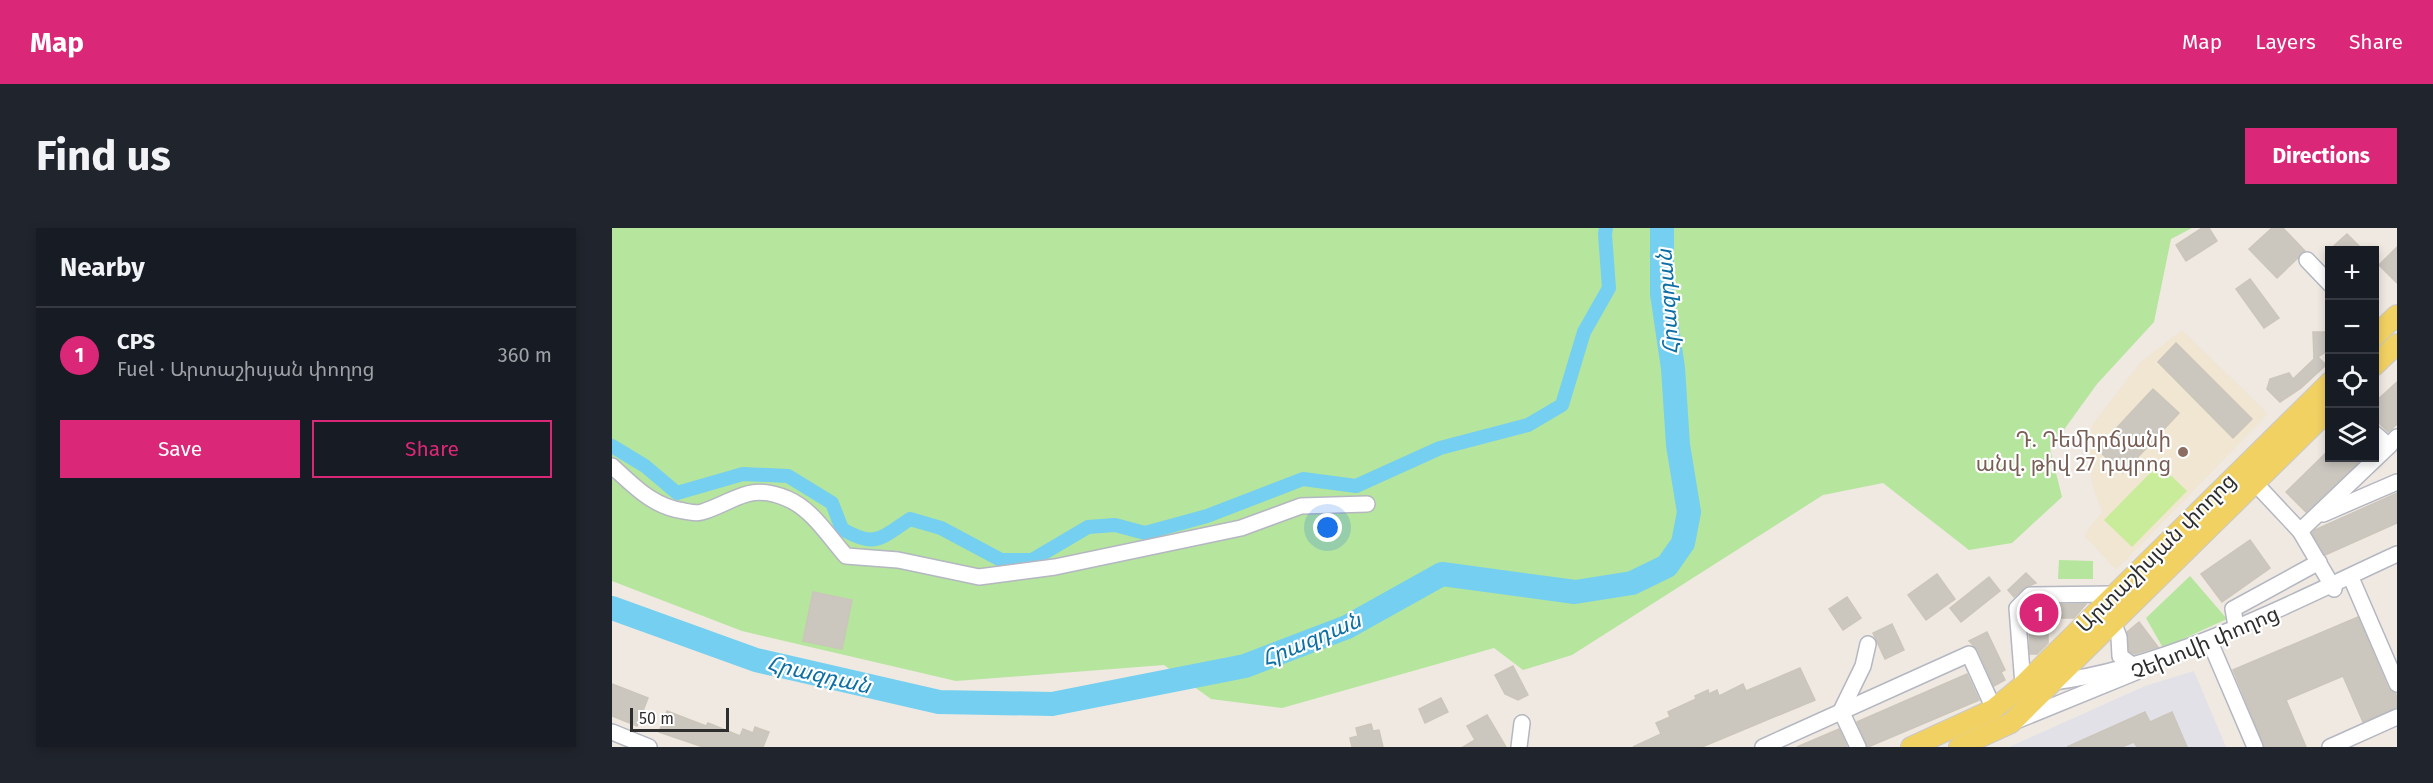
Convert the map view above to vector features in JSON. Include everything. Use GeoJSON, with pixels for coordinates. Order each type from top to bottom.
{"type":"FeatureCollection","features":[{"type":"Feature","properties":{"kind":"main road"},"geometry":{"type":"LineString","coordinates":[[2379,332],[2397,315]]}},
{"type":"Feature","properties":{"kind":"main road"},"geometry":{"type":"LineString","coordinates":[[2379,361],[2397,344]]}},
{"type":"Feature","properties":{"kind":"main road","name":"Արտաշիսյան փողոց"},"geometry":{"type":"LineString","coordinates":[[1911,747],[1994,709],[2023,685],[2325,387]]}},
{"type":"Feature","properties":{"kind":"main road","name":"Արտաշիսյան փողոց"},"geometry":{"type":"LineString","coordinates":[[1959,747],[2011,723],[2325,415]]}},
{"type":"Feature","properties":{"kind":"street"},"geometry":{"type":"LineString","coordinates":[[2307,260],[2325,279]]}},
{"type":"Feature","properties":{"kind":"street"},"geometry":{"type":"LineString","coordinates":[[2300,531],[2393,442],[2379,435]]}},
{"type":"Feature","properties":{"kind":"street"},"geometry":{"type":"LineString","coordinates":[[612,466],[641,494],[667,509],[700,513],[733,498],[757,491],[788,499],[806,510],[846,556],[898,560],[979,577],[1055,567],[1241,528],[1300,506],[1367,504]]}},
{"type":"Feature","properties":{"kind":"street"},"geometry":{"type":"LineString","coordinates":[[2314,518],[2397,482]]}},
{"type":"Feature","properties":{"kind":"street"},"geometry":{"type":"LineString","coordinates":[[2255,483],[2300,531],[2332,586]]}},
{"type":"Feature","properties":{"kind":"street","name":"Չեխովի փողոց"},"geometry":{"type":"LineString","coordinates":[[2023,685],[2050,684],[2132,665],[2164,655],[2298,598],[2352,580],[2397,556]]}},
{"type":"Feature","properties":{"kind":"street","name":"Չեխովի փողոց"},"geometry":{"type":"LineString","coordinates":[[2011,723],[2210,642],[2397,556]]}},
{"type":"Feature","properties":{"kind":"street"},"geometry":{"type":"LineString","coordinates":[[2236,626],[2234,609],[2319,562]]}},
{"type":"Feature","properties":{"kind":"street"},"geometry":{"type":"LineString","coordinates":[[2287,579],[2298,598]]}},
{"type":"Feature","properties":{"kind":"street"},"geometry":{"type":"LineString","coordinates":[[2352,580],[2397,684]]}},
{"type":"Feature","properties":{"kind":"street"},"geometry":{"type":"LineString","coordinates":[[2023,685],[2017,608],[2030,595],[2114,594]]}},
{"type":"Feature","properties":{"kind":"street"},"geometry":{"type":"LineString","coordinates":[[2113,622],[2119,637],[2120,656],[2132,665]]}},
{"type":"Feature","properties":{"kind":"street"},"geometry":{"type":"LineString","coordinates":[[2210,642],[2255,747]]}},
{"type":"Feature","properties":{"kind":"street"},"geometry":{"type":"LineString","coordinates":[[1841,711],[1863,666],[1868,644]]}},
{"type":"Feature","properties":{"kind":"street"},"geometry":{"type":"LineString","coordinates":[[1763,747],[1969,654],[1994,709]]}},
{"type":"Feature","properties":{"kind":"street"},"geometry":{"type":"LineString","coordinates":[[1841,711],[1858,747]]}},
{"type":"Feature","properties":{"kind":"street"},"geometry":{"type":"LineString","coordinates":[[2330,747],[2397,717]]}},
{"type":"Feature","properties":{"kind":"street"},"geometry":{"type":"LineString","coordinates":[[1519,747],[1522,723]]}},
{"type":"Feature","properties":{"kind":"street"},"geometry":{"type":"LineString","coordinates":[[612,732],[648,747]]}},
{"type":"Feature","properties":{"kind":"shaded area"},"geometry":{"type":"Polygon","coordinates":[[[2182,330],[2268,414],[2116,570],[2084,535],[2102,512],[2093,487],[2087,455],[2092,425],[2141,362],[2182,330]]]}},
{"type":"Feature","properties":{"kind":"shaded area"},"geometry":{"type":"Polygon","coordinates":[[[2194,671],[2226,747],[2009,747],[2145,686],[2194,671]]]}},
{"type":"Feature","properties":{"kind":"green space"},"geometry":{"type":"Polygon","coordinates":[[[612,228],[2192,228],[2171,239],[2154,322],[2097,384],[2050,449],[2062,497],[2012,543],[1969,550],[1883,483],[1823,495],[1572,655],[1523,670],[1494,648],[1282,708],[1211,699],[1164,665],[956,681],[742,631],[612,581],[612,228]]]}},
{"type":"Feature","properties":{"kind":"green space"},"geometry":{"type":"Polygon","coordinates":[[[2159,464],[2187,491],[2132,547],[2104,520],[2159,464]]]}},
{"type":"Feature","properties":{"kind":"green space"},"geometry":{"type":"Polygon","coordinates":[[[2059,560],[2093,561],[2093,579],[2058,579],[2059,560]]]}},
{"type":"Feature","properties":{"kind":"green space"},"geometry":{"type":"Polygon","coordinates":[[[2190,576],[2227,619],[2163,648],[2146,618],[2190,576]]]}},
{"type":"Feature","properties":{"kind":"building"},"geometry":{"type":"Polygon","coordinates":[[[2202,228],[2209,228],[2217,241],[2186,261],[2176,245],[2202,228]]]}},
{"type":"Feature","properties":{"kind":"building"},"geometry":{"type":"Polygon","coordinates":[[[2272,228],[2283,228],[2305,251],[2277,278],[2249,249],[2272,228]]]}},
{"type":"Feature","properties":{"kind":"building"},"geometry":{"type":"Polygon","coordinates":[[[2347,234],[2359,246],[2334,246],[2347,234]]]}},
{"type":"Feature","properties":{"kind":"building"},"geometry":{"type":"Polygon","coordinates":[[[2397,247],[2397,283],[2379,265],[2397,247]]]}},
{"type":"Feature","properties":{"kind":"building"},"geometry":{"type":"Polygon","coordinates":[[[2250,279],[2279,318],[2264,328],[2236,289],[2250,279]]]}},
{"type":"Feature","properties":{"kind":"building"},"geometry":{"type":"Polygon","coordinates":[[[2313,332],[2325,332],[2325,352],[2318,357],[2325,366],[2301,388],[2280,402],[2267,389],[2270,379],[2289,373],[2293,379],[2314,359],[2313,332]]]}},
{"type":"Feature","properties":{"kind":"building"},"geometry":{"type":"Polygon","coordinates":[[[2176,343],[2252,419],[2233,438],[2158,362],[2176,343]]]}},
{"type":"Feature","properties":{"kind":"building"},"geometry":{"type":"Polygon","coordinates":[[[2397,382],[2397,424],[2388,432],[2379,423],[2379,398],[2397,382]]]}},
{"type":"Feature","properties":{"kind":"building"},"geometry":{"type":"Polygon","coordinates":[[[2153,389],[2179,413],[2123,473],[2097,449],[2153,389]]]}},
{"type":"Feature","properties":{"kind":"building"},"geometry":{"type":"Polygon","coordinates":[[[2325,454],[2325,462],[2359,462],[2306,512],[2286,492],[2325,454]]]}},
{"type":"Feature","properties":{"kind":"building"},"geometry":{"type":"Polygon","coordinates":[[[2397,493],[2397,523],[2325,555],[2312,533],[2315,530],[2397,493]]]}},
{"type":"Feature","properties":{"kind":"building"},"geometry":{"type":"Polygon","coordinates":[[[2250,540],[2270,568],[2222,602],[2201,574],[2250,540]]]}},
{"type":"Feature","properties":{"kind":"building"},"geometry":{"type":"Polygon","coordinates":[[[2026,573],[2036,583],[2024,588],[2014,597],[2008,590],[2026,573]]]}},
{"type":"Feature","properties":{"kind":"building"},"geometry":{"type":"Polygon","coordinates":[[[1937,574],[1955,599],[1926,620],[1908,595],[1937,574]]]}},
{"type":"Feature","properties":{"kind":"building"},"geometry":{"type":"Polygon","coordinates":[[[1989,577],[2000,591],[1961,622],[1950,608],[1989,577]]]}},
{"type":"Feature","properties":{"kind":"building"},"geometry":{"type":"Polygon","coordinates":[[[813,592],[852,600],[842,649],[803,641],[813,592]]]}},
{"type":"Feature","properties":{"kind":"building"},"geometry":{"type":"Polygon","coordinates":[[[1847,597],[1861,618],[1843,630],[1829,609],[1847,597]]]}},
{"type":"Feature","properties":{"kind":"building"},"geometry":{"type":"Polygon","coordinates":[[[2086,604],[2074,618],[2048,618],[2048,643],[2037,654],[2030,654],[2029,610],[2034,605],[2086,604]]]}},
{"type":"Feature","properties":{"kind":"building"},"geometry":{"type":"Polygon","coordinates":[[[2358,617],[2388,688],[2396,694],[2397,707],[2363,722],[2343,676],[2286,700],[2306,747],[2265,747],[2233,670],[2358,617]]]}},
{"type":"Feature","properties":{"kind":"building"},"geometry":{"type":"Polygon","coordinates":[[[2139,622],[2158,647],[2134,654],[2129,651],[2127,632],[2139,622]]]}},
{"type":"Feature","properties":{"kind":"building"},"geometry":{"type":"Polygon","coordinates":[[[1892,624],[1904,650],[1885,659],[1873,633],[1892,624]]]}},
{"type":"Feature","properties":{"kind":"building"},"geometry":{"type":"Polygon","coordinates":[[[1987,632],[2005,670],[2001,672],[2005,680],[1994,686],[1978,650],[1969,641],[1987,632]]]}},
{"type":"Feature","properties":{"kind":"building"},"geometry":{"type":"Polygon","coordinates":[[[1513,666],[1528,695],[1518,700],[1505,694],[1495,675],[1513,666]]]}},
{"type":"Feature","properties":{"kind":"building"},"geometry":{"type":"Polygon","coordinates":[[[1800,668],[1815,700],[1702,747],[1633,747],[1661,734],[1656,723],[1670,717],[1668,712],[1696,699],[1695,696],[1708,690],[1709,694],[1717,690],[1719,696],[1743,684],[1746,691],[1800,668]]]}},
{"type":"Feature","properties":{"kind":"building"},"geometry":{"type":"Polygon","coordinates":[[[1967,674],[1979,700],[1868,747],[1857,722],[1967,674]]]}},
{"type":"Feature","properties":{"kind":"building"},"geometry":{"type":"Polygon","coordinates":[[[612,684],[648,698],[637,726],[612,716],[612,684]]]}},
{"type":"Feature","properties":{"kind":"building"},"geometry":{"type":"Polygon","coordinates":[[[1441,698],[1448,712],[1425,723],[1419,709],[1441,698]]]}},
{"type":"Feature","properties":{"kind":"building"},"geometry":{"type":"Polygon","coordinates":[[[667,711],[706,726],[708,723],[740,736],[743,729],[753,733],[755,727],[769,732],[763,747],[703,747],[659,732],[667,711]]]}},
{"type":"Feature","properties":{"kind":"building"},"geometry":{"type":"Polygon","coordinates":[[[2145,712],[2150,722],[2172,712],[2187,747],[2137,747],[2134,742],[2122,747],[2067,747],[2145,712]]]}},
{"type":"Feature","properties":{"kind":"building"},"geometry":{"type":"Polygon","coordinates":[[[1487,715],[1506,747],[1463,747],[1475,740],[1467,726],[1487,715]]]}},
{"type":"Feature","properties":{"kind":"building"},"geometry":{"type":"Polygon","coordinates":[[[1371,724],[1373,731],[1379,730],[1383,747],[1352,747],[1350,738],[1358,736],[1356,728],[1371,724]]]}},
{"type":"Feature","properties":{"kind":"building"},"geometry":{"type":"Polygon","coordinates":[[[1839,729],[1847,747],[1797,747],[1839,729]]]}},
{"type":"Feature","properties":{"kind":"waterway"},"geometry":{"type":"LineString","coordinates":[[612,446],[645,466],[677,493],[743,474],[788,476],[832,503],[842,529],[853,535],[877,539],[910,519],[941,528],[1001,560],[1032,560],[1088,527],[1115,525],[1145,533],[1207,516],[1303,479],[1356,486],[1440,448],[1528,425],[1562,405],[1584,332],[1609,288],[1606,228]]}},
{"type":"Feature","properties":{"kind":"waterway","name":"Հրազդան"},"geometry":{"type":"LineString","coordinates":[[612,608],[756,660],[939,702],[1052,704],[1245,666],[1347,627],[1442,574],[1575,592],[1632,583],[1667,566],[1683,543],[1689,512],[1678,445],[1673,368],[1662,294],[1662,228]]}},
{"type":"Feature","properties":{"kind":"place","name":"Դ. Դեմիրճյանի անվ. թիվ 27 դպրոց"},"geometry":{"type":"Point","coordinates":[2183,452]}},
{"type":"Feature","properties":{"kind":"place","name":"CPS"},"geometry":{"type":"Point","coordinates":[2039,613]}}]}
